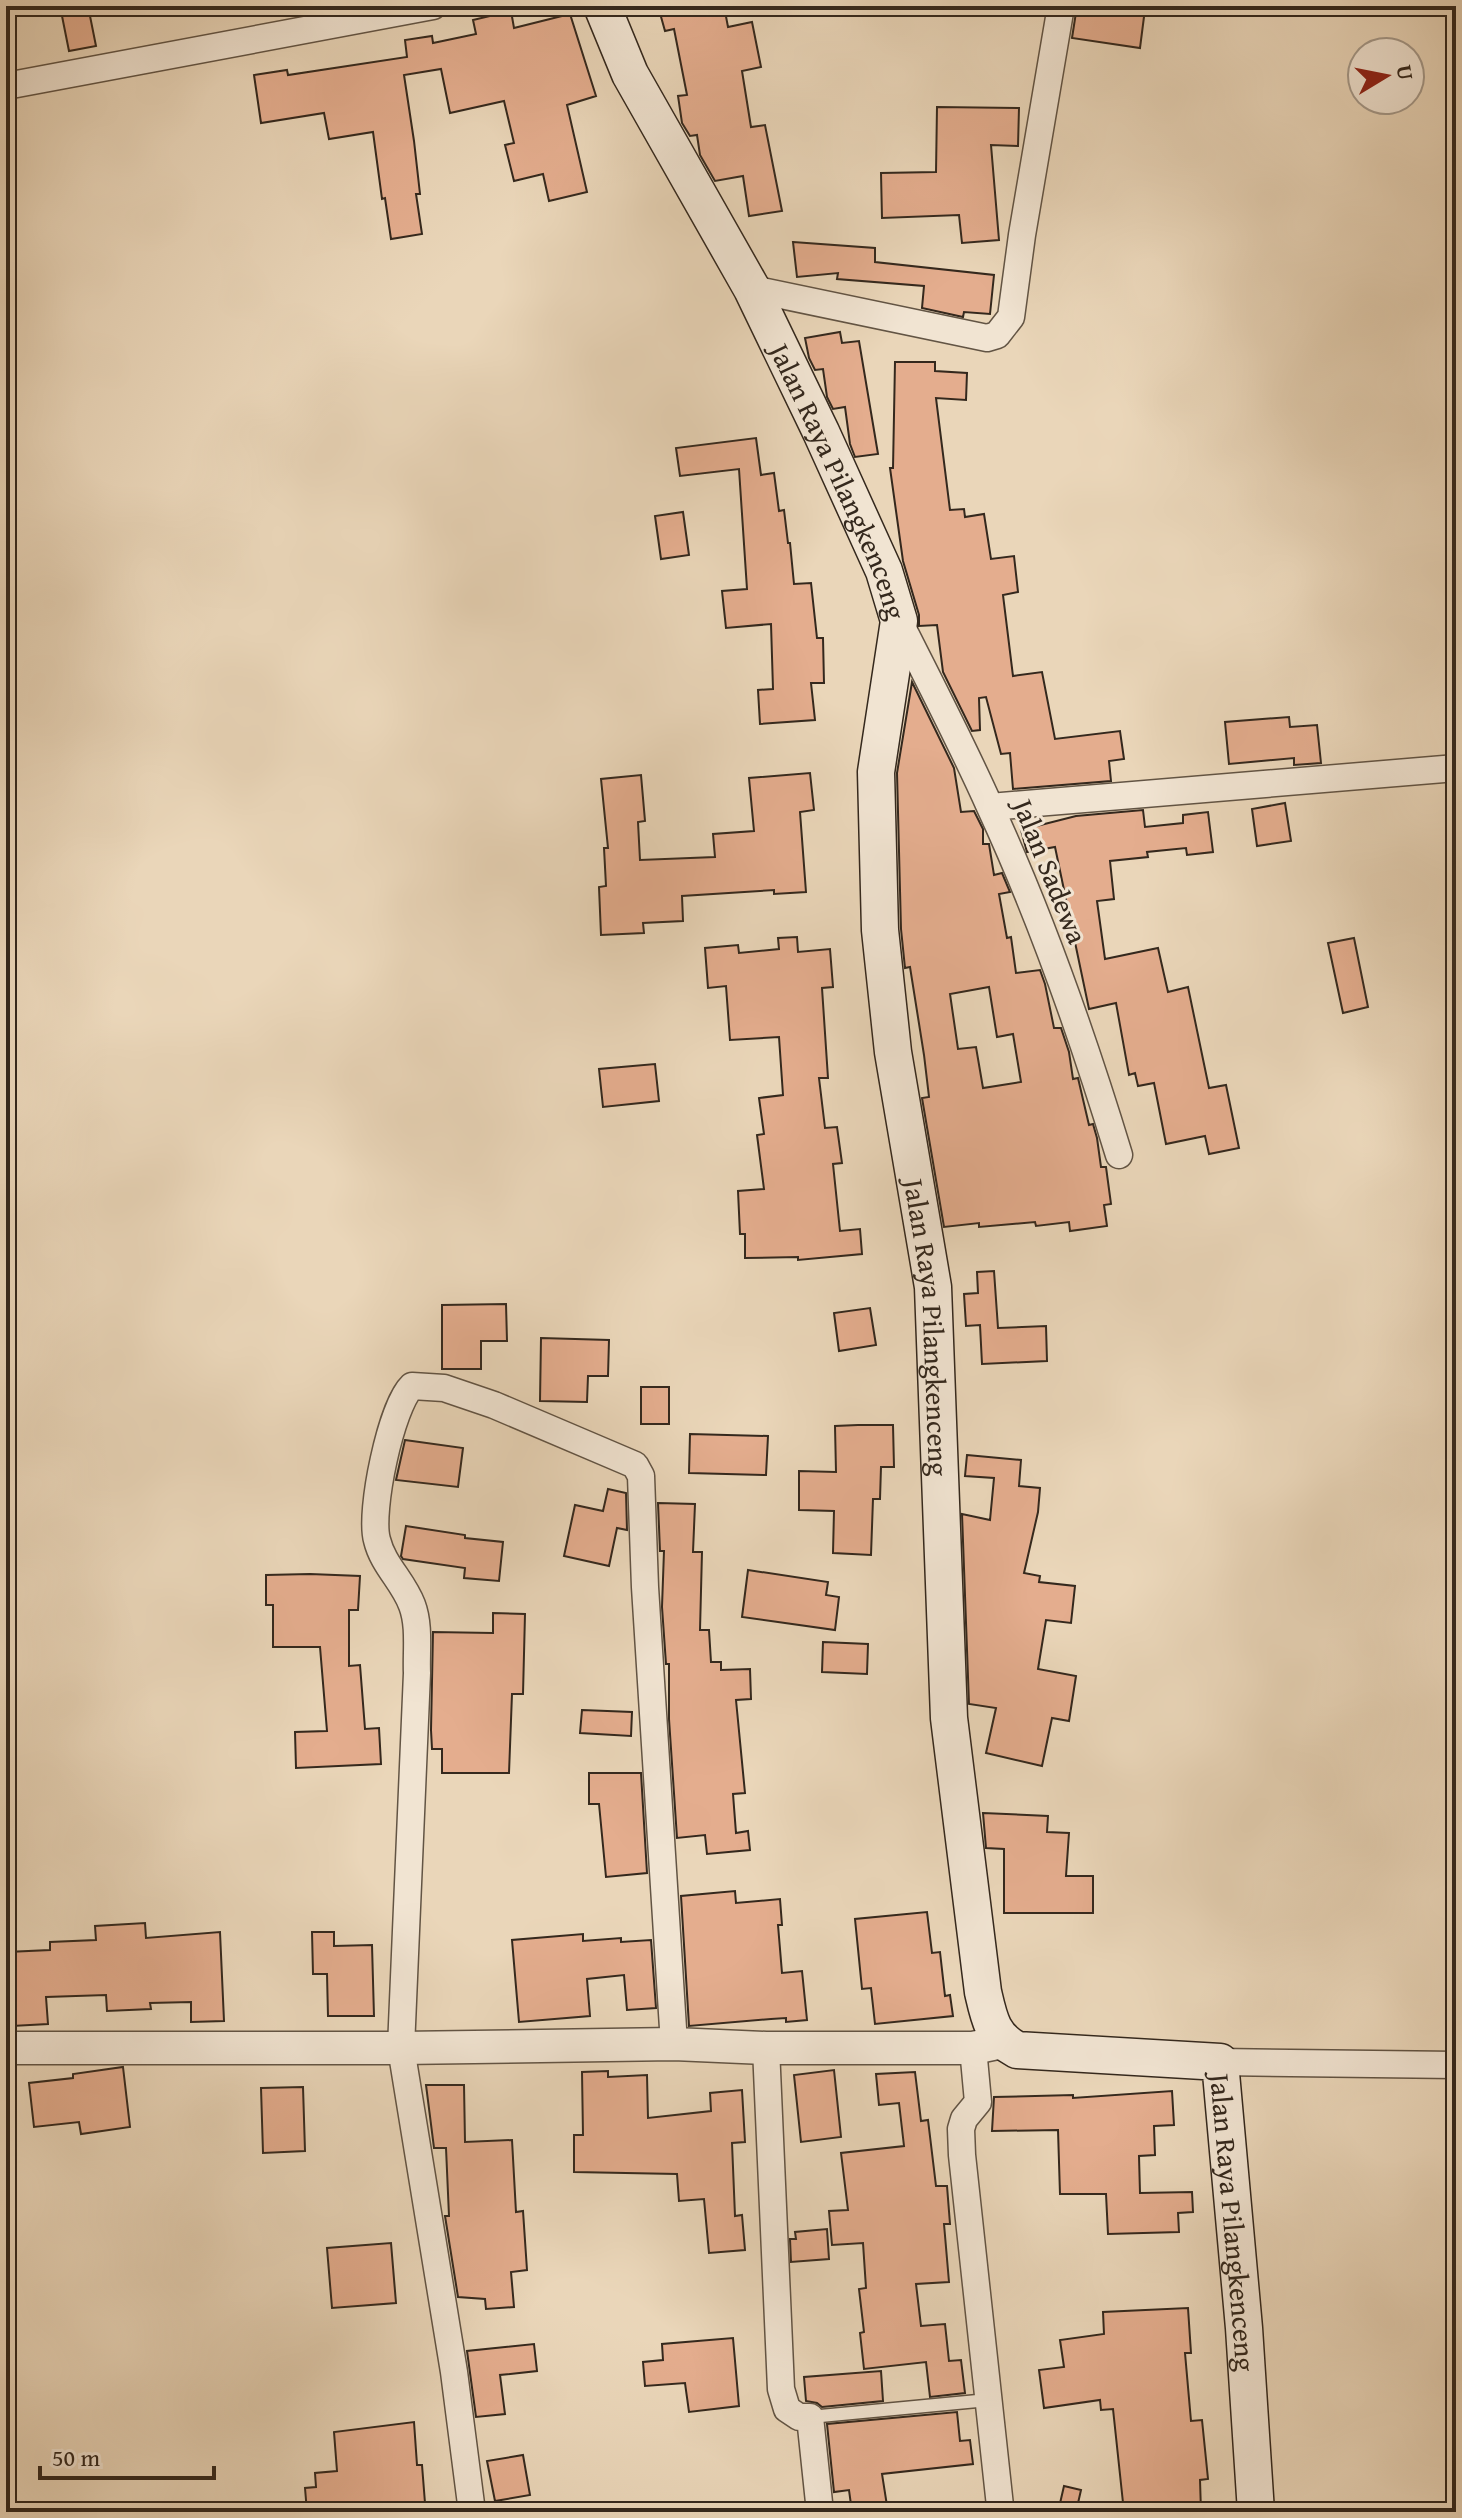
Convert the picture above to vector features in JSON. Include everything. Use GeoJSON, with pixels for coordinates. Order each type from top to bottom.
{"type":"FeatureCollection","features":[{"type":"Feature","properties":{"kind":"main road","name":"Jalan Raya Pilangkenceng"},"geometry":{"type":"LineString","coordinates":[[602,6],[630,74],[752,289],[884,571],[899,621],[876,772],[880,930],[893,1052],[933,1287],[949,1718],[983,1992],[990,2023],[988,2045],[1017,2050],[1220,2062],[1256,2512]]}},
{"type":"Feature","properties":{"kind":"street"},"geometry":{"type":"LineString","coordinates":[[6,86],[433,6]]}},
{"type":"Feature","properties":{"kind":"street"},"geometry":{"type":"LineString","coordinates":[[752,289],[987,338],[997,335],[1011,317],[1061,6]]}},
{"type":"Feature","properties":{"kind":"street","name":"Jalan Sadewa"},"geometry":{"type":"LineString","coordinates":[[899,621],[990,807],[1041,928],[1098,1085],[1119,1155]]}},
{"type":"Feature","properties":{"kind":"street"},"geometry":{"type":"LineString","coordinates":[[990,807],[1456,768]]}},
{"type":"Feature","properties":{"kind":"street"},"geometry":{"type":"LineString","coordinates":[[472,2512],[454,2372],[401,2048],[417,1673],[416,1632],[413,1608],[401,1584],[382,1559],[375,1536],[379,1479],[398,1407],[405,1392],[412,1386],[444,1388],[494,1405],[635,1465],[641,1476],[645,1587],[674,2044]]}},
{"type":"Feature","properties":{"kind":"street"},"geometry":{"type":"LineString","coordinates":[[6,2048],[988,2045],[978,2102],[964,2119],[961,2129],[1000,2506]]}},
{"type":"Feature","properties":{"kind":"street"},"geometry":{"type":"LineString","coordinates":[[766,2048],[781,2389],[787,2409],[799,2417],[810,2417],[820,2512]]}},
{"type":"Feature","properties":{"kind":"street"},"geometry":{"type":"LineString","coordinates":[[1220,2062],[1456,2065]]}},
{"type":"Feature","properties":{"kind":"lane"},"geometry":{"type":"LineString","coordinates":[[810,2417],[988,2400]]}},
{"type":"Feature","properties":{"kind":"building"},"geometry":{"type":"Polygon","coordinates":[[[60,6],[88,6],[96,46],[69,51],[60,6]]]}},
{"type":"Feature","properties":{"kind":"building"},"geometry":{"type":"Polygon","coordinates":[[[658,6],[724,6],[728,27],[752,22],[761,67],[742,71],[751,127],[765,125],[782,211],[749,216],[743,176],[715,181],[700,155],[697,135],[690,136],[682,123],[678,96],[687,95],[674,29],[665,31],[658,6]]]}},
{"type":"Feature","properties":{"kind":"building"},"geometry":{"type":"Polygon","coordinates":[[[1077,6],[1145,9],[1140,48],[1072,38],[1077,6]]]}},
{"type":"Feature","properties":{"kind":"building"},"geometry":{"type":"Polygon","coordinates":[[[511,11],[514,28],[570,14],[596,96],[567,105],[587,192],[549,201],[543,174],[514,181],[505,145],[514,143],[504,101],[450,113],[441,69],[404,75],[420,194],[416,194],[422,234],[391,239],[373,132],[329,139],[324,113],[261,123],[254,75],[287,70],[288,75],[407,57],[405,40],[432,36],[433,43],[476,34],[473,20],[511,11]]]}},
{"type":"Feature","properties":{"kind":"building"},"geometry":{"type":"Polygon","coordinates":[[[937,107],[1019,108],[1018,146],[991,145],[999,240],[962,243],[959,215],[882,218],[881,173],[936,172],[937,107]]]}},
{"type":"Feature","properties":{"kind":"building"},"geometry":{"type":"Polygon","coordinates":[[[793,242],[875,248],[875,262],[994,275],[990,314],[964,312],[963,317],[922,308],[924,286],[837,279],[838,273],[797,277],[793,242]]]}},
{"type":"Feature","properties":{"kind":"building"},"geometry":{"type":"Polygon","coordinates":[[[840,332],[842,343],[859,341],[878,454],[855,457],[845,407],[833,409],[827,397],[823,369],[815,370],[809,358],[805,338],[840,332]]]}},
{"type":"Feature","properties":{"kind":"building"},"geometry":{"type":"Polygon","coordinates":[[[895,362],[935,362],[935,371],[967,373],[966,400],[936,398],[950,510],[964,509],[965,517],[984,514],[991,559],[1014,556],[1018,592],[1003,595],[1013,676],[1042,672],[1055,739],[1120,731],[1124,759],[1109,761],[1111,781],[1013,789],[1010,753],[1001,754],[986,697],[979,698],[980,730],[972,731],[943,672],[937,625],[919,626],[919,615],[903,561],[890,468],[893,468],[895,362]]]}},
{"type":"Feature","properties":{"kind":"building"},"geometry":{"type":"Polygon","coordinates":[[[756,438],[761,475],[774,473],[779,511],[784,510],[794,584],[811,583],[817,638],[823,638],[824,683],[811,683],[815,720],[760,724],[758,690],[773,689],[771,624],[726,628],[722,591],[747,589],[739,469],[680,476],[676,448],[756,438]]]}},
{"type":"Feature","properties":{"kind":"building"},"geometry":{"type":"Polygon","coordinates":[[[683,512],[689,555],[661,559],[655,516],[683,512]]]}},
{"type":"Feature","properties":{"kind":"building"},"geometry":{"type":"Polygon","coordinates":[[[912,682],[954,768],[961,812],[974,811],[983,829],[983,844],[989,844],[994,875],[1002,873],[1010,892],[999,894],[1007,938],[1011,937],[1016,973],[1040,970],[1054,1028],[1061,1028],[1073,1079],[1078,1078],[1089,1125],[1093,1124],[1101,1167],[1106,1167],[1111,1204],[1104,1205],[1107,1226],[1070,1231],[1069,1222],[1036,1226],[1035,1222],[944,1227],[922,1098],[929,1097],[924,1055],[910,967],[905,968],[897,773],[912,682]],[[989,987],[950,994],[958,1049],[976,1047],[983,1088],[1021,1082],[1013,1034],[997,1037],[989,987]]]}},
{"type":"Feature","properties":{"kind":"building"},"geometry":{"type":"Polygon","coordinates":[[[1289,717],[1290,727],[1317,725],[1321,763],[1294,765],[1294,758],[1229,764],[1225,722],[1289,717]]]}},
{"type":"Feature","properties":{"kind":"building"},"geometry":{"type":"Polygon","coordinates":[[[810,773],[814,810],[800,812],[806,892],[774,894],[774,890],[682,896],[683,921],[643,923],[644,933],[601,935],[599,887],[606,886],[604,848],[608,848],[601,779],[641,775],[645,821],[638,822],[640,860],[715,857],[713,834],[754,831],[749,778],[810,773]]]}},
{"type":"Feature","properties":{"kind":"building"},"geometry":{"type":"Polygon","coordinates":[[[1285,803],[1291,841],[1257,846],[1252,809],[1285,803]]]}},
{"type":"Feature","properties":{"kind":"building"},"geometry":{"type":"Polygon","coordinates":[[[1143,810],[1145,827],[1183,823],[1183,815],[1208,812],[1213,852],[1187,855],[1186,848],[1147,852],[1148,857],[1110,861],[1114,899],[1097,901],[1105,959],[1158,948],[1168,992],[1188,987],[1209,1088],[1226,1085],[1239,1148],[1209,1154],[1205,1136],[1166,1144],[1154,1083],[1138,1086],[1135,1073],[1129,1075],[1116,1003],[1089,1009],[1055,847],[1027,852],[1021,830],[1076,816],[1143,810]]]}},
{"type":"Feature","properties":{"kind":"building"},"geometry":{"type":"Polygon","coordinates":[[[797,937],[798,952],[830,949],[833,987],[822,988],[828,1078],[819,1078],[825,1128],[837,1127],[842,1163],[833,1164],[840,1231],[860,1229],[862,1254],[798,1260],[798,1257],[745,1258],[745,1234],[740,1234],[738,1191],[764,1189],[757,1135],[764,1134],[759,1098],[783,1095],[779,1037],[730,1040],[726,986],[708,988],[705,948],[738,945],[739,953],[779,949],[778,938],[797,937]]]}},
{"type":"Feature","properties":{"kind":"building"},"geometry":{"type":"Polygon","coordinates":[[[1354,938],[1368,1007],[1343,1013],[1328,943],[1354,938]]]}},
{"type":"Feature","properties":{"kind":"building"},"geometry":{"type":"Polygon","coordinates":[[[655,1064],[659,1101],[603,1107],[599,1069],[655,1064]]]}},
{"type":"Feature","properties":{"kind":"building"},"geometry":{"type":"Polygon","coordinates":[[[994,1271],[998,1328],[1046,1326],[1047,1361],[982,1364],[980,1325],[966,1326],[964,1294],[978,1293],[977,1272],[994,1271]]]}},
{"type":"Feature","properties":{"kind":"building"},"geometry":{"type":"Polygon","coordinates":[[[506,1304],[507,1341],[481,1341],[481,1369],[442,1369],[442,1305],[506,1304]]]}},
{"type":"Feature","properties":{"kind":"building"},"geometry":{"type":"Polygon","coordinates":[[[870,1308],[876,1345],[839,1351],[834,1313],[870,1308]]]}},
{"type":"Feature","properties":{"kind":"building"},"geometry":{"type":"Polygon","coordinates":[[[541,1338],[609,1340],[608,1376],[588,1376],[587,1402],[540,1401],[541,1338]]]}},
{"type":"Feature","properties":{"kind":"building"},"geometry":{"type":"Polygon","coordinates":[[[641,1387],[669,1387],[669,1424],[641,1424],[641,1387]]]}},
{"type":"Feature","properties":{"kind":"building"},"geometry":{"type":"Polygon","coordinates":[[[893,1425],[894,1467],[881,1467],[880,1499],[873,1499],[871,1555],[833,1553],[834,1511],[799,1510],[799,1471],[836,1472],[835,1426],[893,1425]]]}},
{"type":"Feature","properties":{"kind":"building"},"geometry":{"type":"Polygon","coordinates":[[[690,1434],[768,1436],[766,1475],[689,1473],[690,1434]]]}},
{"type":"Feature","properties":{"kind":"building"},"geometry":{"type":"Polygon","coordinates":[[[405,1440],[463,1448],[458,1487],[396,1480],[405,1440]]]}},
{"type":"Feature","properties":{"kind":"building"},"geometry":{"type":"Polygon","coordinates":[[[967,1455],[1021,1460],[1019,1486],[1040,1488],[1038,1512],[1024,1573],[1040,1576],[1039,1582],[1075,1586],[1071,1623],[1046,1620],[1038,1669],[1076,1676],[1069,1721],[1052,1718],[1042,1766],[986,1753],[996,1708],[969,1704],[962,1514],[990,1520],[994,1478],[965,1476],[967,1455]]]}},
{"type":"Feature","properties":{"kind":"building"},"geometry":{"type":"Polygon","coordinates":[[[608,1489],[626,1493],[627,1530],[617,1528],[609,1566],[564,1556],[575,1505],[603,1511],[608,1489]]]}},
{"type":"Feature","properties":{"kind":"building"},"geometry":{"type":"Polygon","coordinates":[[[658,1503],[695,1504],[693,1552],[702,1552],[700,1630],[709,1630],[711,1662],[721,1662],[721,1670],[750,1669],[751,1699],[736,1700],[745,1793],[733,1794],[736,1833],[748,1831],[750,1850],[707,1854],[705,1835],[677,1838],[669,1719],[669,1664],[666,1664],[662,1607],[664,1551],[660,1551],[658,1503]]]}},
{"type":"Feature","properties":{"kind":"building"},"geometry":{"type":"Polygon","coordinates":[[[406,1526],[503,1542],[499,1581],[464,1578],[465,1568],[403,1559],[406,1526]]]}},
{"type":"Feature","properties":{"kind":"building"},"geometry":{"type":"Polygon","coordinates":[[[748,1570],[828,1582],[826,1595],[839,1597],[835,1630],[742,1617],[748,1570]]]}},
{"type":"Feature","properties":{"kind":"building"},"geometry":{"type":"Polygon","coordinates":[[[266,1575],[360,1576],[358,1610],[349,1610],[349,1666],[360,1665],[365,1729],[379,1728],[381,1764],[296,1768],[295,1732],[327,1731],[320,1647],[273,1647],[273,1605],[266,1605],[266,1575]]]}},
{"type":"Feature","properties":{"kind":"building"},"geometry":{"type":"Polygon","coordinates":[[[493,1613],[525,1614],[523,1694],[512,1694],[509,1773],[442,1773],[442,1749],[432,1749],[433,1632],[493,1633],[493,1613]]]}},
{"type":"Feature","properties":{"kind":"building"},"geometry":{"type":"Polygon","coordinates":[[[823,1642],[868,1644],[867,1674],[822,1672],[823,1642]]]}},
{"type":"Feature","properties":{"kind":"building"},"geometry":{"type":"Polygon","coordinates":[[[582,1710],[632,1712],[631,1736],[580,1733],[582,1710]]]}},
{"type":"Feature","properties":{"kind":"building"},"geometry":{"type":"Polygon","coordinates":[[[589,1773],[641,1773],[647,1873],[606,1877],[599,1804],[589,1804],[589,1773]]]}},
{"type":"Feature","properties":{"kind":"building"},"geometry":{"type":"Polygon","coordinates":[[[983,1813],[1048,1816],[1047,1832],[1069,1833],[1066,1876],[1093,1876],[1093,1913],[1004,1913],[1004,1849],[986,1848],[983,1813]]]}},
{"type":"Feature","properties":{"kind":"building"},"geometry":{"type":"Polygon","coordinates":[[[735,1891],[736,1903],[780,1899],[782,1925],[778,1925],[782,1973],[802,1971],[807,2020],[786,2022],[786,2018],[689,2026],[681,1896],[735,1891]]]}},
{"type":"Feature","properties":{"kind":"building"},"geometry":{"type":"Polygon","coordinates":[[[927,1912],[932,1953],[940,1952],[945,1996],[950,1995],[953,2016],[875,2024],[871,1988],[862,1989],[855,1919],[927,1912]]]}},
{"type":"Feature","properties":{"kind":"building"},"geometry":{"type":"Polygon","coordinates":[[[145,1923],[146,1938],[220,1932],[224,2021],[191,2022],[191,2002],[150,2003],[151,2009],[107,2011],[106,1995],[46,1997],[48,2024],[12,2026],[7,1952],[50,1950],[50,1942],[96,1940],[95,1926],[145,1923]]]}},
{"type":"Feature","properties":{"kind":"building"},"geometry":{"type":"Polygon","coordinates":[[[312,1932],[334,1932],[334,1946],[372,1945],[374,2016],[328,2016],[327,1974],[313,1974],[312,1932]]]}},
{"type":"Feature","properties":{"kind":"building"},"geometry":{"type":"Polygon","coordinates":[[[583,1934],[583,1941],[621,1938],[621,1942],[651,1940],[656,2008],[627,2010],[624,1975],[587,1979],[590,2016],[519,2022],[512,1940],[583,1934]]]}},
{"type":"Feature","properties":{"kind":"building"},"geometry":{"type":"Polygon","coordinates":[[[123,2067],[130,2127],[81,2134],[79,2122],[34,2127],[29,2083],[73,2078],[73,2074],[123,2067]]]}},
{"type":"Feature","properties":{"kind":"building"},"geometry":{"type":"Polygon","coordinates":[[[834,2070],[841,2137],[801,2142],[794,2075],[834,2070]]]}},
{"type":"Feature","properties":{"kind":"building"},"geometry":{"type":"Polygon","coordinates":[[[608,2071],[608,2077],[647,2075],[648,2118],[711,2111],[710,2093],[742,2090],[745,2142],[732,2143],[735,2216],[742,2215],[745,2250],[709,2253],[704,2199],[679,2201],[677,2174],[574,2172],[574,2135],[583,2135],[582,2072],[608,2071]]]}},
{"type":"Feature","properties":{"kind":"building"},"geometry":{"type":"Polygon","coordinates":[[[915,2072],[921,2121],[928,2120],[936,2186],[947,2186],[950,2224],[944,2224],[949,2282],[916,2284],[921,2326],[945,2324],[949,2361],[961,2360],[965,2393],[930,2397],[926,2362],[864,2369],[859,2289],[866,2288],[863,2243],[832,2245],[829,2211],[848,2210],[841,2153],[904,2146],[899,2103],[879,2105],[876,2074],[915,2072]]]}},
{"type":"Feature","properties":{"kind":"building"},"geometry":{"type":"Polygon","coordinates":[[[426,2085],[464,2085],[465,2142],[512,2140],[516,2212],[523,2211],[527,2270],[511,2272],[514,2307],[486,2309],[485,2299],[458,2297],[445,2216],[449,2216],[446,2148],[434,2148],[426,2085]]]}},
{"type":"Feature","properties":{"kind":"building"},"geometry":{"type":"Polygon","coordinates":[[[303,2087],[305,2151],[263,2153],[261,2088],[303,2087]]]}},
{"type":"Feature","properties":{"kind":"building"},"geometry":{"type":"Polygon","coordinates":[[[1172,2091],[1174,2125],[1154,2126],[1155,2155],[1139,2156],[1140,2193],[1192,2192],[1193,2212],[1178,2213],[1179,2232],[1108,2234],[1106,2194],[1060,2194],[1058,2130],[992,2131],[994,2097],[1073,2095],[1073,2098],[1172,2091]]]}},
{"type":"Feature","properties":{"kind":"building"},"geometry":{"type":"Polygon","coordinates":[[[827,2229],[829,2259],[791,2262],[790,2239],[796,2239],[795,2232],[827,2229]]]}},
{"type":"Feature","properties":{"kind":"building"},"geometry":{"type":"Polygon","coordinates":[[[391,2243],[396,2303],[332,2308],[327,2248],[391,2243]]]}},
{"type":"Feature","properties":{"kind":"building"},"geometry":{"type":"Polygon","coordinates":[[[1188,2308],[1191,2353],[1185,2353],[1191,2421],[1202,2420],[1208,2479],[1200,2480],[1201,2512],[1124,2512],[1113,2409],[1101,2410],[1100,2400],[1044,2408],[1039,2370],[1064,2367],[1060,2340],[1104,2334],[1103,2312],[1188,2308]]]}},
{"type":"Feature","properties":{"kind":"building"},"geometry":{"type":"Polygon","coordinates":[[[733,2338],[739,2406],[689,2412],[685,2383],[645,2386],[643,2362],[663,2360],[662,2344],[733,2338]]]}},
{"type":"Feature","properties":{"kind":"building"},"geometry":{"type":"Polygon","coordinates":[[[534,2344],[537,2371],[500,2375],[505,2414],[476,2417],[467,2351],[534,2344]]]}},
{"type":"Feature","properties":{"kind":"building"},"geometry":{"type":"Polygon","coordinates":[[[881,2371],[883,2401],[822,2407],[806,2401],[804,2377],[881,2371]]]}},
{"type":"Feature","properties":{"kind":"building"},"geometry":{"type":"Polygon","coordinates":[[[957,2412],[960,2441],[970,2440],[973,2464],[882,2474],[888,2512],[852,2512],[849,2490],[834,2492],[827,2424],[957,2412]]]}},
{"type":"Feature","properties":{"kind":"building"},"geometry":{"type":"Polygon","coordinates":[[[414,2422],[417,2465],[422,2465],[425,2503],[307,2512],[305,2488],[316,2487],[315,2473],[337,2471],[334,2432],[414,2422]]]}},
{"type":"Feature","properties":{"kind":"building"},"geometry":{"type":"Polygon","coordinates":[[[523,2455],[530,2495],[495,2501],[487,2461],[523,2455]]]}},
{"type":"Feature","properties":{"kind":"building"},"geometry":{"type":"Polygon","coordinates":[[[1064,2486],[1081,2490],[1076,2512],[1058,2512],[1064,2486]]]}}]}
